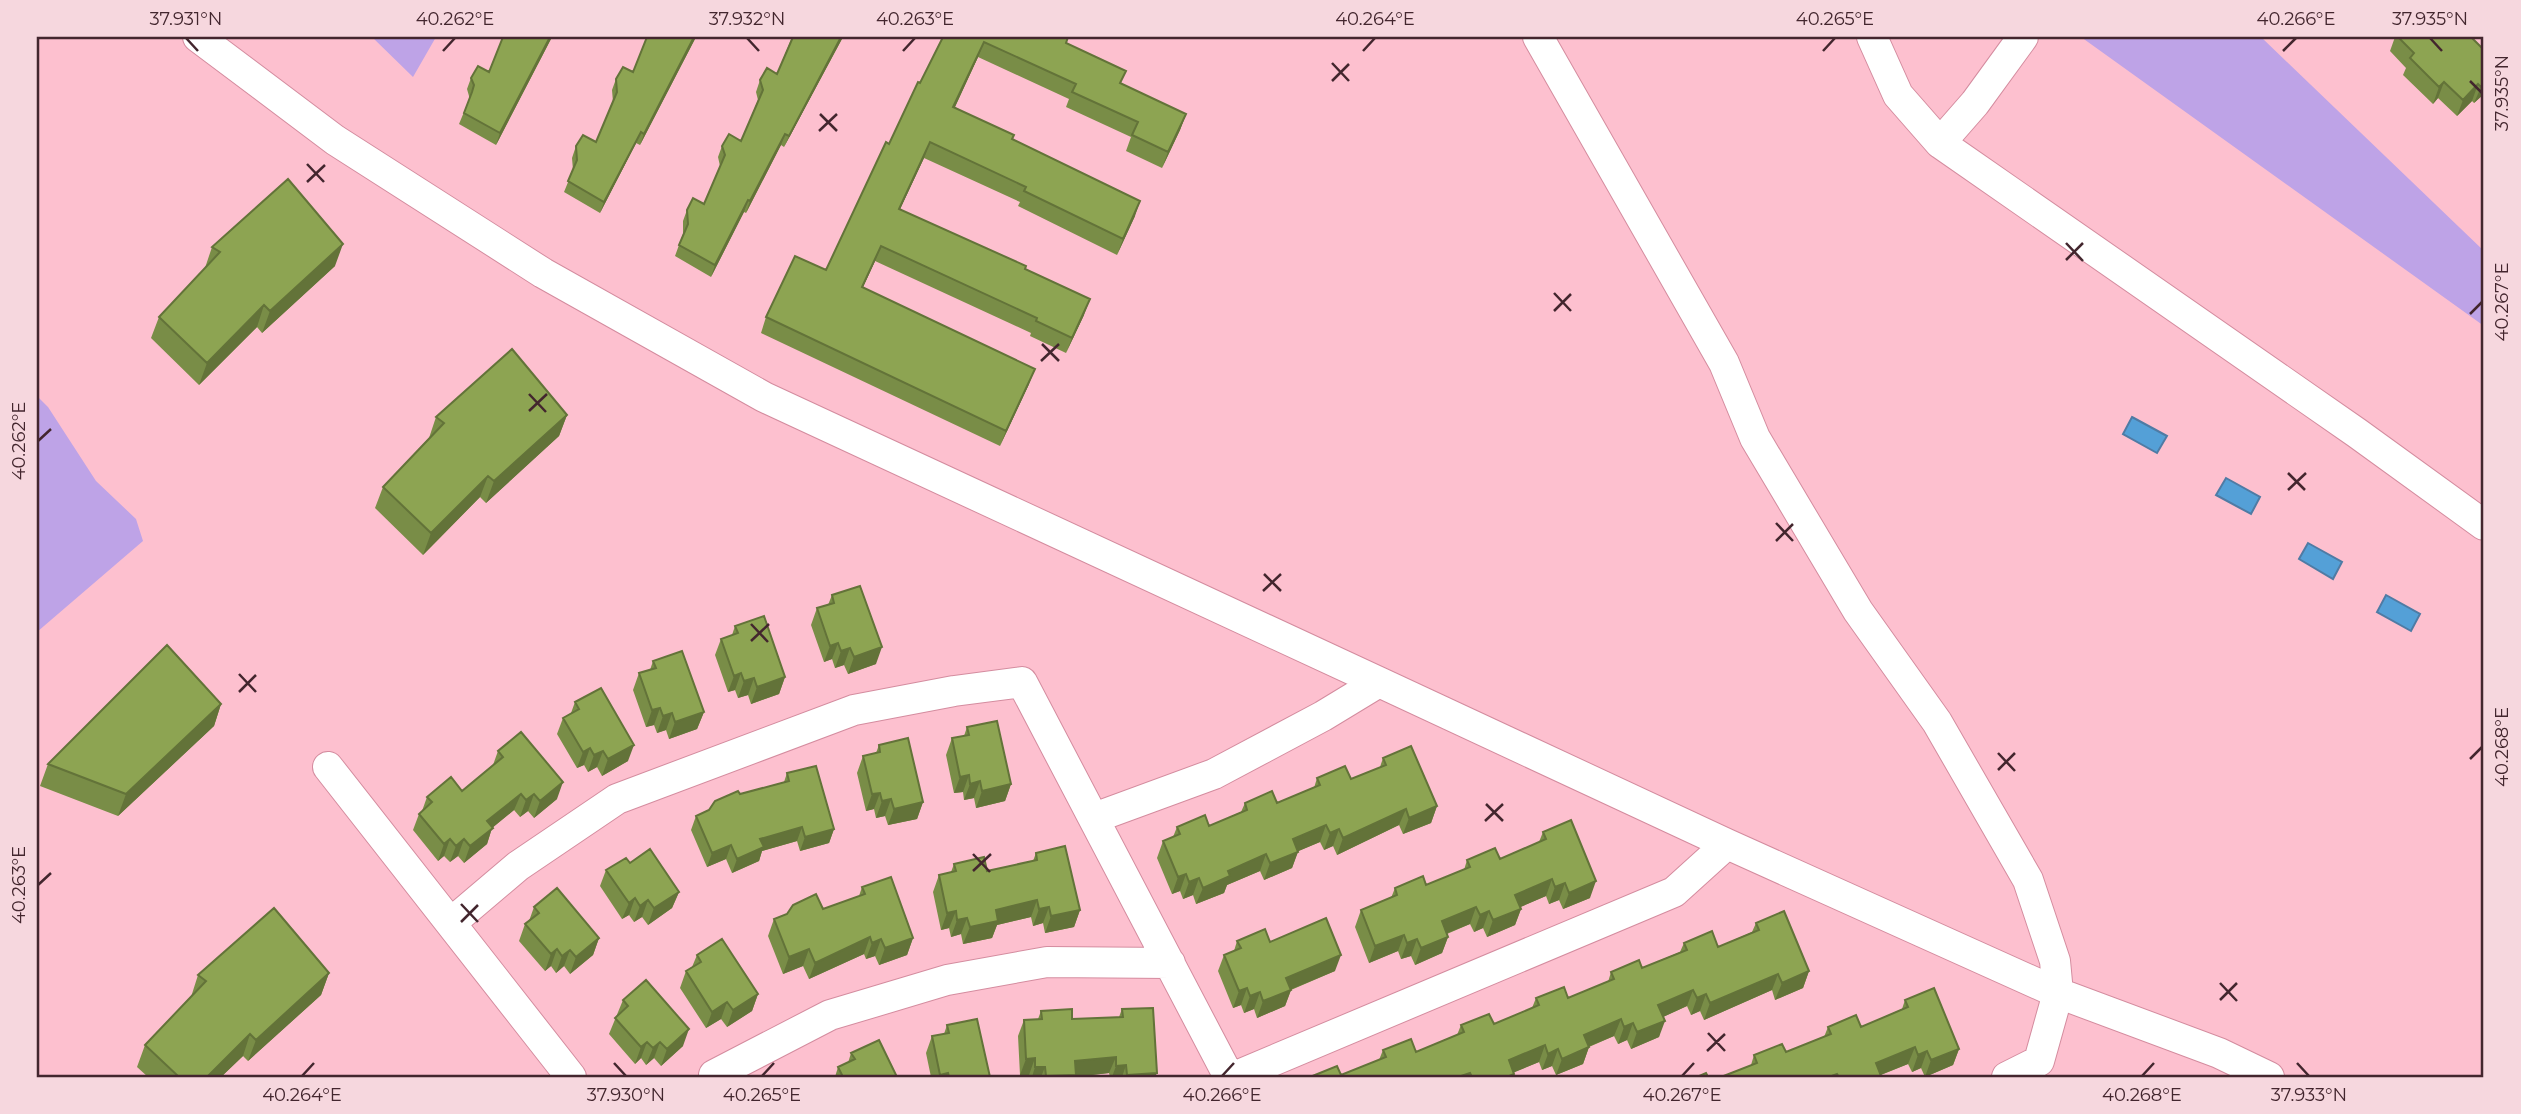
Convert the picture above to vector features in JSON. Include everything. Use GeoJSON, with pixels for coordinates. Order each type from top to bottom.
{"type":"FeatureCollection","features":[{"type":"Feature","properties":{"kind":"street"},"geometry":{"type":"LineString","coordinates":[[198,37],[335,140],[543,273],[764,397],[1727,844],[2059,993],[2219,1053],[2269,1077]]}},
{"type":"Feature","properties":{"kind":"street"},"geometry":{"type":"LineString","coordinates":[[1538,37],[1724,362],[1755,438],[1858,611],[1937,722],[2028,880],[2055,961],[2059,993],[2039,1061],[2007,1077]]}},
{"type":"Feature","properties":{"kind":"street"},"geometry":{"type":"LineString","coordinates":[[1872,37],[1898,95],[1940,143],[2357,433],[2484,525]]}},
{"type":"Feature","properties":{"kind":"street"},"geometry":{"type":"LineString","coordinates":[[1940,143],[1975,103],[2023,37]]}},
{"type":"Feature","properties":{"kind":"street"},"geometry":{"type":"LineString","coordinates":[[452,922],[518,866],[617,799],[854,710],[954,691],[1022,682],[1228,1077]]}},
{"type":"Feature","properties":{"kind":"street"},"geometry":{"type":"LineString","coordinates":[[1094,818],[1214,774],[1323,716],[1379,682]]}},
{"type":"Feature","properties":{"kind":"street"},"geometry":{"type":"LineString","coordinates":[[328,767],[571,1077]]}},
{"type":"Feature","properties":{"kind":"street"},"geometry":{"type":"LineString","coordinates":[[1234,1077],[1674,892],[1727,844]]}},
{"type":"Feature","properties":{"kind":"street"},"geometry":{"type":"LineString","coordinates":[[714,1075],[830,1015],[947,979],[1047,962],[1170,963]]}},
{"type":"Feature","properties":{"kind":"shaded area"},"geometry":{"type":"Polygon","coordinates":[[[372,37],[436,37],[413,77],[372,37]]]}},
{"type":"Feature","properties":{"kind":"shaded area"},"geometry":{"type":"Polygon","coordinates":[[[2081,37],[2261,37],[2484,251],[2484,326],[2081,37]]]}},
{"type":"Feature","properties":{"kind":"shaded area"},"geometry":{"type":"Polygon","coordinates":[[[37,396],[48,407],[96,481],[136,519],[143,541],[37,632],[37,396]]]}},
{"type":"Feature","properties":{"kind":"water"},"geometry":{"type":"Polygon","coordinates":[[[2132,417],[2167,436],[2157,453],[2123,434],[2132,417]]]}},
{"type":"Feature","properties":{"kind":"water"},"geometry":{"type":"Polygon","coordinates":[[[2226,478],[2260,497],[2251,514],[2216,495],[2226,478]]]}},
{"type":"Feature","properties":{"kind":"water"},"geometry":{"type":"Polygon","coordinates":[[[2308,543],[2342,562],[2333,579],[2299,559],[2308,543]]]}},
{"type":"Feature","properties":{"kind":"water"},"geometry":{"type":"Polygon","coordinates":[[[2386,595],[2420,614],[2411,631],[2377,612],[2386,595]]]}},
{"type":"Feature","properties":{"kind":"building"},"geometry":{"type":"Polygon","coordinates":[[[503,37],[550,37],[500,133],[464,113],[474,85],[471,78],[478,66],[489,72],[503,37]]]}},
{"type":"Feature","properties":{"kind":"building"},"geometry":{"type":"Polygon","coordinates":[[[647,37],[694,37],[644,134],[641,132],[604,202],[568,181],[577,160],[576,146],[583,135],[596,142],[617,92],[616,79],[623,67],[633,72],[647,37]]]}},
{"type":"Feature","properties":{"kind":"building"},"geometry":{"type":"Polygon","coordinates":[[[793,37],[841,37],[789,136],[785,134],[750,201],[748,200],[715,265],[679,245],[688,224],[687,210],[693,198],[704,204],[725,155],[722,146],[729,134],[741,141],[763,90],[760,80],[767,68],[777,74],[793,37]]]}},
{"type":"Feature","properties":{"kind":"building"},"geometry":{"type":"Polygon","coordinates":[[[943,37],[1068,37],[1066,43],[1126,71],[1120,83],[1186,114],[1168,152],[1132,135],[1138,122],[1072,92],[1076,84],[984,42],[953,107],[1014,135],[1012,139],[1140,201],[1123,239],[1024,191],[1026,187],[930,142],[899,209],[1026,266],[1025,269],[1090,299],[1072,338],[1036,321],[1037,318],[881,246],[862,287],[1035,369],[1006,431],[766,317],[795,256],[826,270],[886,142],[889,144],[943,37]]]}},
{"type":"Feature","properties":{"kind":"building"},"geometry":{"type":"Polygon","coordinates":[[[2398,37],[2471,37],[2484,50],[2484,83],[2481,87],[2478,84],[2463,100],[2444,82],[2439,87],[2410,58],[2414,53],[2398,37]]]}},
{"type":"Feature","properties":{"kind":"building"},"geometry":{"type":"Polygon","coordinates":[[[288,179],[343,244],[270,311],[264,305],[207,363],[159,317],[220,252],[212,247],[288,179]]]}},
{"type":"Feature","properties":{"kind":"building"},"geometry":{"type":"Polygon","coordinates":[[[512,349],[567,415],[494,481],[488,476],[431,533],[383,487],[444,423],[436,417],[512,349]]]}},
{"type":"Feature","properties":{"kind":"building"},"geometry":{"type":"Polygon","coordinates":[[[860,586],[882,647],[854,657],[850,648],[841,651],[838,643],[830,646],[817,608],[834,603],[832,595],[860,586]]]}},
{"type":"Feature","properties":{"kind":"building"},"geometry":{"type":"Polygon","coordinates":[[[764,616],[785,677],[757,687],[754,678],[744,681],[741,673],[734,676],[721,639],[738,633],[735,626],[764,616]]]}},
{"type":"Feature","properties":{"kind":"building"},"geometry":{"type":"Polygon","coordinates":[[[167,645],[221,704],[126,794],[48,764],[167,645]]]}},
{"type":"Feature","properties":{"kind":"building"},"geometry":{"type":"Polygon","coordinates":[[[682,651],[704,712],[675,722],[672,713],[663,716],[660,708],[652,710],[639,673],[656,668],[653,661],[682,651]]]}},
{"type":"Feature","properties":{"kind":"building"},"geometry":{"type":"Polygon","coordinates":[[[601,688],[634,745],[608,759],[603,751],[594,755],[590,748],[583,752],[563,718],[579,709],[575,702],[601,688]]]}},
{"type":"Feature","properties":{"kind":"building"},"geometry":{"type":"Polygon","coordinates":[[[997,721],[1011,784],[982,791],[980,781],[970,784],[969,775],[960,777],[952,738],[969,735],[967,727],[997,721]]]}},
{"type":"Feature","properties":{"kind":"building"},"geometry":{"type":"Polygon","coordinates":[[[521,732],[563,782],[540,801],[534,794],[526,800],[521,794],[487,821],[493,828],[470,846],[464,839],[456,846],[450,839],[444,844],[419,814],[432,802],[427,797],[451,777],[462,791],[503,757],[498,751],[521,732]]]}},
{"type":"Feature","properties":{"kind":"building"},"geometry":{"type":"Polygon","coordinates":[[[908,738],[923,802],[894,809],[891,799],[882,801],[880,793],[872,794],[863,756],[880,752],[879,745],[908,738]]]}},
{"type":"Feature","properties":{"kind":"building"},"geometry":{"type":"Polygon","coordinates":[[[1411,746],[1437,806],[1409,818],[1406,809],[1343,838],[1339,829],[1330,833],[1326,825],[1293,839],[1298,852],[1270,863],[1266,854],[1228,871],[1230,876],[1203,888],[1199,878],[1189,882],[1186,874],[1178,877],[1163,841],[1180,834],[1177,827],[1205,815],[1209,826],[1247,810],[1245,803],[1272,791],[1277,803],[1320,785],[1317,778],[1345,766],[1351,779],[1386,765],[1383,758],[1411,746]]]}},
{"type":"Feature","properties":{"kind":"building"},"geometry":{"type":"Polygon","coordinates":[[[816,766],[834,829],[805,837],[802,827],[760,839],[764,847],[737,859],[731,845],[712,853],[696,816],[709,810],[715,801],[738,791],[740,794],[789,781],[787,773],[816,766]]]}},
{"type":"Feature","properties":{"kind":"building"},"geometry":{"type":"Polygon","coordinates":[[[1571,820],[1596,881],[1569,893],[1565,883],[1555,887],[1552,879],[1515,895],[1521,909],[1493,920],[1489,911],[1480,915],[1476,907],[1442,921],[1448,937],[1421,948],[1417,939],[1407,943],[1404,935],[1375,946],[1361,910],[1397,895],[1395,888],[1423,876],[1426,885],[1470,867],[1467,860],[1495,848],[1500,859],[1546,839],[1543,832],[1571,820]]]}},
{"type":"Feature","properties":{"kind":"building"},"geometry":{"type":"Polygon","coordinates":[[[1065,846],[1080,910],[1051,916],[1049,907],[1039,909],[1037,900],[996,910],[998,921],[970,927],[967,918],[957,920],[956,911],[947,913],[939,875],[956,871],[954,864],[984,857],[987,871],[1037,860],[1036,853],[1065,846]]]}},
{"type":"Feature","properties":{"kind":"building"},"geometry":{"type":"Polygon","coordinates":[[[650,849],[679,892],[654,908],[648,900],[640,906],[635,898],[629,903],[606,870],[626,858],[630,863],[650,849]]]}},
{"type":"Feature","properties":{"kind":"building"},"geometry":{"type":"Polygon","coordinates":[[[891,877],[913,938],[885,948],[881,939],[872,943],[870,937],[815,963],[809,949],[789,957],[774,919],[787,914],[793,905],[816,894],[823,909],[865,894],[862,887],[891,877]]]}},
{"type":"Feature","properties":{"kind":"building"},"geometry":{"type":"Polygon","coordinates":[[[557,888],[599,938],[576,957],[570,950],[562,956],[557,949],[551,954],[525,924],[539,913],[534,907],[557,888]]]}},
{"type":"Feature","properties":{"kind":"building"},"geometry":{"type":"Polygon","coordinates":[[[274,908],[329,973],[256,1040],[250,1034],[207,1077],[179,1077],[145,1045],[206,981],[198,975],[274,908]]]}},
{"type":"Feature","properties":{"kind":"building"},"geometry":{"type":"Polygon","coordinates":[[[1784,911],[1809,971],[1782,983],[1778,974],[1710,1003],[1706,994],[1697,998],[1693,990],[1658,1005],[1665,1021],[1637,1032],[1633,1023],[1624,1027],[1621,1019],[1584,1035],[1589,1047],[1562,1059],[1558,1049],[1548,1054],[1545,1045],[1509,1060],[1514,1074],[1507,1077],[1472,1077],[1470,1073],[1458,1077],[1310,1077],[1337,1066],[1341,1075],[1386,1057],[1383,1050],[1411,1039],[1416,1052],[1464,1032],[1461,1025],[1489,1014],[1494,1024],[1539,1005],[1536,998],[1564,987],[1568,998],[1614,979],[1611,972],[1639,960],[1642,968],[1687,950],[1684,943],[1712,931],[1718,947],[1759,930],[1756,923],[1784,911]]]}},
{"type":"Feature","properties":{"kind":"building"},"geometry":{"type":"Polygon","coordinates":[[[1326,918],[1341,955],[1286,978],[1291,990],[1263,1001],[1260,992],[1250,996],[1247,988],[1239,991],[1224,955],[1241,948],[1237,941],[1265,929],[1270,942],[1326,918]]]}},
{"type":"Feature","properties":{"kind":"building"},"geometry":{"type":"Polygon","coordinates":[[[722,939],[758,994],[733,1010],[727,1002],[712,1012],[686,971],[701,962],[697,955],[722,939]]]}},
{"type":"Feature","properties":{"kind":"building"},"geometry":{"type":"Polygon","coordinates":[[[646,980],[689,1029],[667,1049],[660,1042],[653,1048],[647,1042],[641,1047],[615,1018],[628,1006],[623,1000],[646,980]]]}},
{"type":"Feature","properties":{"kind":"building"},"geometry":{"type":"Polygon","coordinates":[[[1934,988],[1959,1049],[1931,1060],[1927,1051],[1918,1055],[1915,1047],[1876,1063],[1881,1076],[1877,1077],[1839,1077],[1837,1074],[1829,1077],[1721,1077],[1757,1063],[1754,1055],[1782,1044],[1786,1052],[1831,1034],[1828,1027],[1856,1015],[1861,1027],[1908,1007],[1905,1000],[1934,988]]]}},
{"type":"Feature","properties":{"kind":"building"},"geometry":{"type":"Polygon","coordinates":[[[1153,1008],[1157,1073],[1127,1075],[1126,1065],[1116,1066],[1116,1057],[1075,1061],[1076,1075],[1046,1076],[1045,1067],[1035,1067],[1035,1058],[1026,1059],[1024,1020],[1042,1019],[1041,1011],[1072,1009],[1072,1019],[1123,1017],[1122,1009],[1153,1008]]]}},
{"type":"Feature","properties":{"kind":"building"},"geometry":{"type":"Polygon","coordinates":[[[977,1019],[990,1077],[949,1077],[948,1073],[940,1075],[932,1036],[949,1033],[947,1025],[977,1019]]]}},
{"type":"Feature","properties":{"kind":"building"},"geometry":{"type":"Polygon","coordinates":[[[879,1040],[897,1077],[843,1077],[838,1067],[855,1059],[851,1053],[879,1040]]]}}]}
